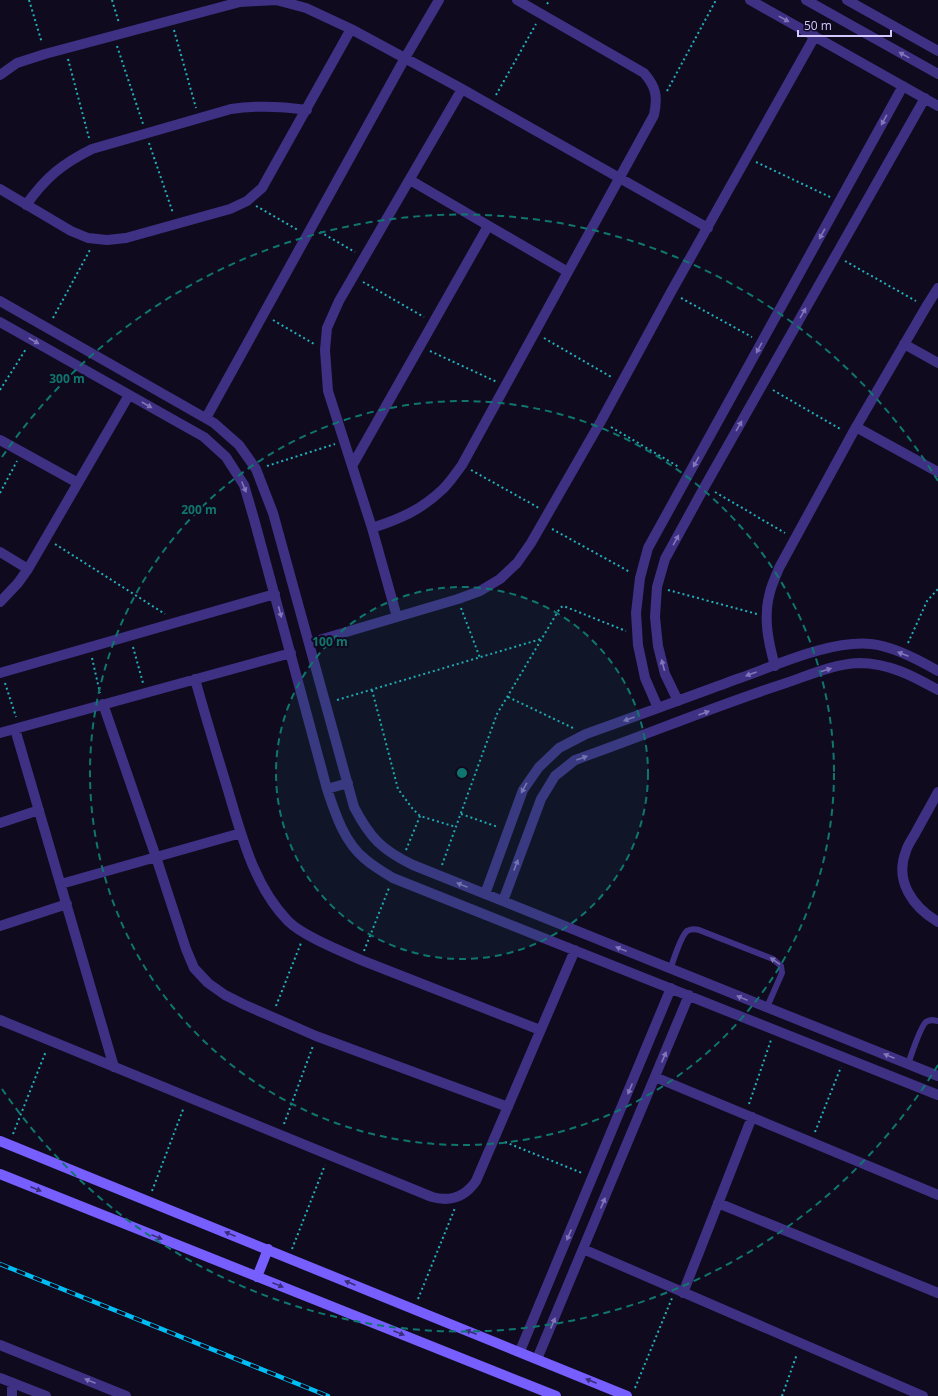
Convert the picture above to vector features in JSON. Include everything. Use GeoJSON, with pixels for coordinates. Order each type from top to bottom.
{"type":"FeatureCollection","features":[{"type":"Feature","properties":{"kind":"street"},"geometry":{"type":"LineString","coordinates":[[0,75],[17,63],[45,54],[240,2],[276,0],[306,8],[351,29],[491,105],[708,228]]}},
{"type":"Feature","properties":{"kind":"street"},"geometry":{"type":"LineString","coordinates":[[206,418],[405,58],[440,0]]}},
{"type":"Feature","properties":{"kind":"street"},"geometry":{"type":"LineString","coordinates":[[372,528],[398,520],[422,506],[444,489],[462,465],[654,115],[656,103],[655,92],[651,81],[644,72],[517,0]]}},
{"type":"Feature","properties":{"kind":"street"},"geometry":{"type":"LineString","coordinates":[[750,0],[938,106]]}},
{"type":"Feature","properties":{"kind":"street"},"geometry":{"type":"LineString","coordinates":[[806,0],[938,74]]}},
{"type":"Feature","properties":{"kind":"street"},"geometry":{"type":"LineString","coordinates":[[846,0],[938,51]]}},
{"type":"Feature","properties":{"kind":"street"},"geometry":{"type":"LineString","coordinates":[[0,189],[71,231],[88,238],[107,240],[126,238],[230,209],[247,201],[262,188],[351,29]]}},
{"type":"Feature","properties":{"kind":"street"},"geometry":{"type":"LineString","coordinates":[[309,643],[458,599],[480,591],[500,579],[517,563],[549,513],[815,36]]}},
{"type":"Feature","properties":{"kind":"street"},"geometry":{"type":"LineString","coordinates":[[658,708],[645,678],[638,645],[636,613],[640,578],[648,548],[903,86]]}},
{"type":"Feature","properties":{"kind":"street"},"geometry":{"type":"LineString","coordinates":[[397,617],[372,528],[328,391],[325,350],[327,328],[340,301],[462,89]]}},
{"type":"Feature","properties":{"kind":"street"},"geometry":{"type":"LineString","coordinates":[[678,701],[665,674],[658,646],[655,617],[657,587],[665,559],[925,98]]}},
{"type":"Feature","properties":{"kind":"street"},"geometry":{"type":"LineString","coordinates":[[26,205],[39,187],[55,172],[73,159],[92,149],[231,109],[254,106],[280,106],[306,110]]}},
{"type":"Feature","properties":{"kind":"street"},"geometry":{"type":"LineString","coordinates":[[410,180],[568,272]]}},
{"type":"Feature","properties":{"kind":"street"},"geometry":{"type":"LineString","coordinates":[[352,466],[488,226]]}},
{"type":"Feature","properties":{"kind":"street"},"geometry":{"type":"LineString","coordinates":[[775,666],[768,641],[766,616],[770,592],[778,568],[854,431],[938,288]]}},
{"type":"Feature","properties":{"kind":"street"},"geometry":{"type":"LineString","coordinates":[[0,301],[214,423],[239,445],[256,469],[273,513],[354,807],[364,826],[377,843],[394,856],[439,876],[938,1076]]}},
{"type":"Feature","properties":{"kind":"street"},"geometry":{"type":"LineString","coordinates":[[0,322],[204,437],[226,456],[244,485],[336,816],[348,840],[364,859],[393,878],[938,1095]]}},
{"type":"Feature","properties":{"kind":"street"},"geometry":{"type":"LineString","coordinates":[[904,344],[938,363]]}},
{"type":"Feature","properties":{"kind":"street"},"geometry":{"type":"LineString","coordinates":[[0,602],[18,583],[28,569],[129,395]]}},
{"type":"Feature","properties":{"kind":"street"},"geometry":{"type":"LineString","coordinates":[[854,431],[938,472]]}},
{"type":"Feature","properties":{"kind":"street"},"geometry":{"type":"LineString","coordinates":[[0,440],[78,483]]}},
{"type":"Feature","properties":{"kind":"street"},"geometry":{"type":"LineString","coordinates":[[0,552],[28,569]]}},
{"type":"Feature","properties":{"kind":"street"},"geometry":{"type":"LineString","coordinates":[[1,673],[275,594]]}},
{"type":"Feature","properties":{"kind":"street"},"geometry":{"type":"LineString","coordinates":[[485,894],[523,790],[538,766],[559,748],[586,734],[775,666],[823,650],[847,644],[872,644],[903,653],[938,671]]}},
{"type":"Feature","properties":{"kind":"street"},"geometry":{"type":"LineString","coordinates":[[0,733],[291,653]]}},
{"type":"Feature","properties":{"kind":"street"},"geometry":{"type":"LineString","coordinates":[[502,901],[541,799],[555,776],[575,760],[770,688],[838,666],[858,663],[878,664],[915,677],[938,690]]}},
{"type":"Feature","properties":{"kind":"street"},"geometry":{"type":"LineString","coordinates":[[194,679],[241,833],[259,880],[273,902],[289,922],[305,933],[333,948],[540,1030]]}},
{"type":"Feature","properties":{"kind":"street"},"geometry":{"type":"LineString","coordinates":[[103,704],[186,949],[194,968],[208,983],[225,995],[316,1036],[508,1107]]}},
{"type":"Feature","properties":{"kind":"street"},"geometry":{"type":"LineString","coordinates":[[17,728],[39,810],[114,1067]]}},
{"type":"Feature","properties":{"kind":"street"},"geometry":{"type":"LineString","coordinates":[[328,789],[348,783]]}},
{"type":"Feature","properties":{"kind":"street"},"geometry":{"type":"LineString","coordinates":[[936,798],[906,851],[903,869],[905,886],[913,902],[926,915],[938,922]]}},
{"type":"Feature","properties":{"kind":"street"},"geometry":{"type":"LineString","coordinates":[[0,823],[39,810]]}},
{"type":"Feature","properties":{"kind":"street"},"geometry":{"type":"LineString","coordinates":[[61,884],[241,833]]}},
{"type":"Feature","properties":{"kind":"street"},"geometry":{"type":"LineString","coordinates":[[0,926],[67,904]]}},
{"type":"Feature","properties":{"kind":"street"},"geometry":{"type":"LineString","coordinates":[[0,1020],[432,1197],[446,1200],[460,1196],[476,1181],[575,950]]}},
{"type":"Feature","properties":{"kind":"street"},"geometry":{"type":"LineString","coordinates":[[520,1351],[671,988]]}},
{"type":"Feature","properties":{"kind":"street"},"geometry":{"type":"LineString","coordinates":[[537,1359],[689,996]]}},
{"type":"Feature","properties":{"kind":"street"},"geometry":{"type":"LineString","coordinates":[[655,1077],[938,1195]]}},
{"type":"Feature","properties":{"kind":"street"},"geometry":{"type":"LineString","coordinates":[[680,1291],[718,1203],[748,1116]]}},
{"type":"Feature","properties":{"kind":"street"},"geometry":{"type":"LineString","coordinates":[[4,1142],[414,1310],[537,1359],[631,1392]]}},
{"type":"Feature","properties":{"kind":"street"},"geometry":{"type":"LineString","coordinates":[[0,1174],[556,1396]]}},
{"type":"Feature","properties":{"kind":"street"},"geometry":{"type":"LineString","coordinates":[[718,1203],[938,1293]]}},
{"type":"Feature","properties":{"kind":"street"},"geometry":{"type":"LineString","coordinates":[[257,1277],[268,1249]]}},
{"type":"Feature","properties":{"kind":"street"},"geometry":{"type":"LineString","coordinates":[[583,1249],[923,1396]]}},
{"type":"Feature","properties":{"kind":"street"},"geometry":{"type":"LineString","coordinates":[[0,1345],[126,1396]]}},
{"type":"Feature","properties":{"kind":"street"},"geometry":{"type":"LineString","coordinates":[[0,1378],[46,1396]]}},
{"type":"Feature","properties":{"kind":"street"},"geometry":{"type":"LineString","coordinates":[[12,1382],[12,1396]]}},
{"type":"Feature","properties":{"kind":"lane"},"geometry":{"type":"LineString","coordinates":[[670,969],[684,935],[692,929],[696,929],[777,960],[781,966],[782,973],[767,1007]]}},
{"type":"Feature","properties":{"kind":"lane"},"geometry":{"type":"LineString","coordinates":[[908,1064],[923,1025],[928,1021],[938,1021]]}},
{"type":"Feature","properties":{"kind":"path"},"geometry":{"type":"LineString","coordinates":[[29,0],[45,54]]}},
{"type":"Feature","properties":{"kind":"path"},"geometry":{"type":"LineString","coordinates":[[112,0],[122,34]]}},
{"type":"Feature","properties":{"kind":"path"},"geometry":{"type":"LineString","coordinates":[[491,105],[550,0]]}},
{"type":"Feature","properties":{"kind":"path"},"geometry":{"type":"LineString","coordinates":[[665,94],[716,0]]}},
{"type":"Feature","properties":{"kind":"path"},"geometry":{"type":"LineString","coordinates":[[171,21],[199,119]]}},
{"type":"Feature","properties":{"kind":"path"},"geometry":{"type":"LineString","coordinates":[[65,49],[92,149]]}},
{"type":"Feature","properties":{"kind":"path"},"geometry":{"type":"LineString","coordinates":[[747,159],[840,201]]}},
{"type":"Feature","properties":{"kind":"path"},"geometry":{"type":"LineString","coordinates":[[247,201],[365,257]]}},
{"type":"Feature","properties":{"kind":"path"},"geometry":{"type":"LineString","coordinates":[[47,328],[96,238]]}},
{"type":"Feature","properties":{"kind":"path"},"geometry":{"type":"LineString","coordinates":[[836,256],[926,307]]}},
{"type":"Feature","properties":{"kind":"path"},"geometry":{"type":"LineString","coordinates":[[354,277],[433,322]]}},
{"type":"Feature","properties":{"kind":"path"},"geometry":{"type":"LineString","coordinates":[[671,292],[762,342]]}},
{"type":"Feature","properties":{"kind":"path"},"geometry":{"type":"LineString","coordinates":[[264,314],[325,350]]}},
{"type":"Feature","properties":{"kind":"path"},"geometry":{"type":"LineString","coordinates":[[535,332],[622,383]]}},
{"type":"Feature","properties":{"kind":"path"},"geometry":{"type":"LineString","coordinates":[[0,390],[32,340]]}},
{"type":"Feature","properties":{"kind":"path"},"geometry":{"type":"LineString","coordinates":[[420,346],[505,386]]}},
{"type":"Feature","properties":{"kind":"path"},"geometry":{"type":"LineString","coordinates":[[763,384],[854,431]]}},
{"type":"Feature","properties":{"kind":"path"},"geometry":{"type":"LineString","coordinates":[[601,421],[690,473]]}},
{"type":"Feature","properties":{"kind":"path"},"geometry":{"type":"LineString","coordinates":[[256,469],[344,442]]}},
{"type":"Feature","properties":{"kind":"path"},"geometry":{"type":"LineString","coordinates":[[0,493],[22,452]]}},
{"type":"Feature","properties":{"kind":"path"},"geometry":{"type":"LineString","coordinates":[[462,465],[549,513]]}},
{"type":"Feature","properties":{"kind":"path"},"geometry":{"type":"LineString","coordinates":[[705,486],[794,538]]}},
{"type":"Feature","properties":{"kind":"path"},"geometry":{"type":"LineString","coordinates":[[543,523],[640,578]]}},
{"type":"Feature","properties":{"kind":"path"},"geometry":{"type":"LineString","coordinates":[[46,538],[178,622]]}},
{"type":"Feature","properties":{"kind":"path"},"geometry":{"type":"LineString","coordinates":[[657,587],[766,616]]}},
{"type":"Feature","properties":{"kind":"path"},"geometry":{"type":"LineString","coordinates":[[903,653],[927,601],[938,589]]}},
{"type":"Feature","properties":{"kind":"path"},"geometry":{"type":"LineString","coordinates":[[458,599],[480,658]]}},
{"type":"Feature","properties":{"kind":"path"},"geometry":{"type":"LineString","coordinates":[[439,876],[498,714],[560,608],[565,606],[638,636]]}},
{"type":"Feature","properties":{"kind":"path"},"geometry":{"type":"LineString","coordinates":[[131,636],[145,693]]}},
{"type":"Feature","properties":{"kind":"path"},"geometry":{"type":"LineString","coordinates":[[326,704],[542,639]]}},
{"type":"Feature","properties":{"kind":"path"},"geometry":{"type":"LineString","coordinates":[[89,648],[103,704]]}},
{"type":"Feature","properties":{"kind":"path"},"geometry":{"type":"LineString","coordinates":[[1,673],[17,728]]}},
{"type":"Feature","properties":{"kind":"path"},"geometry":{"type":"LineString","coordinates":[[372,690],[398,789],[420,816],[456,828]]}},
{"type":"Feature","properties":{"kind":"path"},"geometry":{"type":"LineString","coordinates":[[508,697],[586,734]]}},
{"type":"Feature","properties":{"kind":"path"},"geometry":{"type":"LineString","coordinates":[[461,814],[508,831]]}},
{"type":"Feature","properties":{"kind":"path"},"geometry":{"type":"LineString","coordinates":[[402,860],[420,816]]}},
{"type":"Feature","properties":{"kind":"path"},"geometry":{"type":"LineString","coordinates":[[361,960],[393,878]]}},
{"type":"Feature","properties":{"kind":"path"},"geometry":{"type":"LineString","coordinates":[[272,1017],[305,933]]}},
{"type":"Feature","properties":{"kind":"path"},"geometry":{"type":"LineString","coordinates":[[748,1116],[775,1030]]}},
{"type":"Feature","properties":{"kind":"path"},"geometry":{"type":"LineString","coordinates":[[280,1135],[316,1036]]}},
{"type":"Feature","properties":{"kind":"path"},"geometry":{"type":"LineString","coordinates":[[4,1142],[50,1040]]}},
{"type":"Feature","properties":{"kind":"path"},"geometry":{"type":"LineString","coordinates":[[811,1142],[844,1057]]}},
{"type":"Feature","properties":{"kind":"path"},"geometry":{"type":"LineString","coordinates":[[148,1200],[188,1097]]}},
{"type":"Feature","properties":{"kind":"path"},"geometry":{"type":"LineString","coordinates":[[495,1138],[593,1177]]}},
{"type":"Feature","properties":{"kind":"path"},"geometry":{"type":"LineString","coordinates":[[288,1258],[329,1155]]}},
{"type":"Feature","properties":{"kind":"path"},"geometry":{"type":"LineString","coordinates":[[414,1310],[460,1196]]}},
{"type":"Feature","properties":{"kind":"path"},"geometry":{"type":"LineString","coordinates":[[631,1392],[680,1291]]}},
{"type":"Feature","properties":{"kind":"path"},"geometry":{"type":"LineString","coordinates":[[782,1396],[801,1344]]}},
{"type":"Feature","properties":{"kind":"railway"},"geometry":{"type":"LineString","coordinates":[[0,1264],[328,1396]]}}]}
